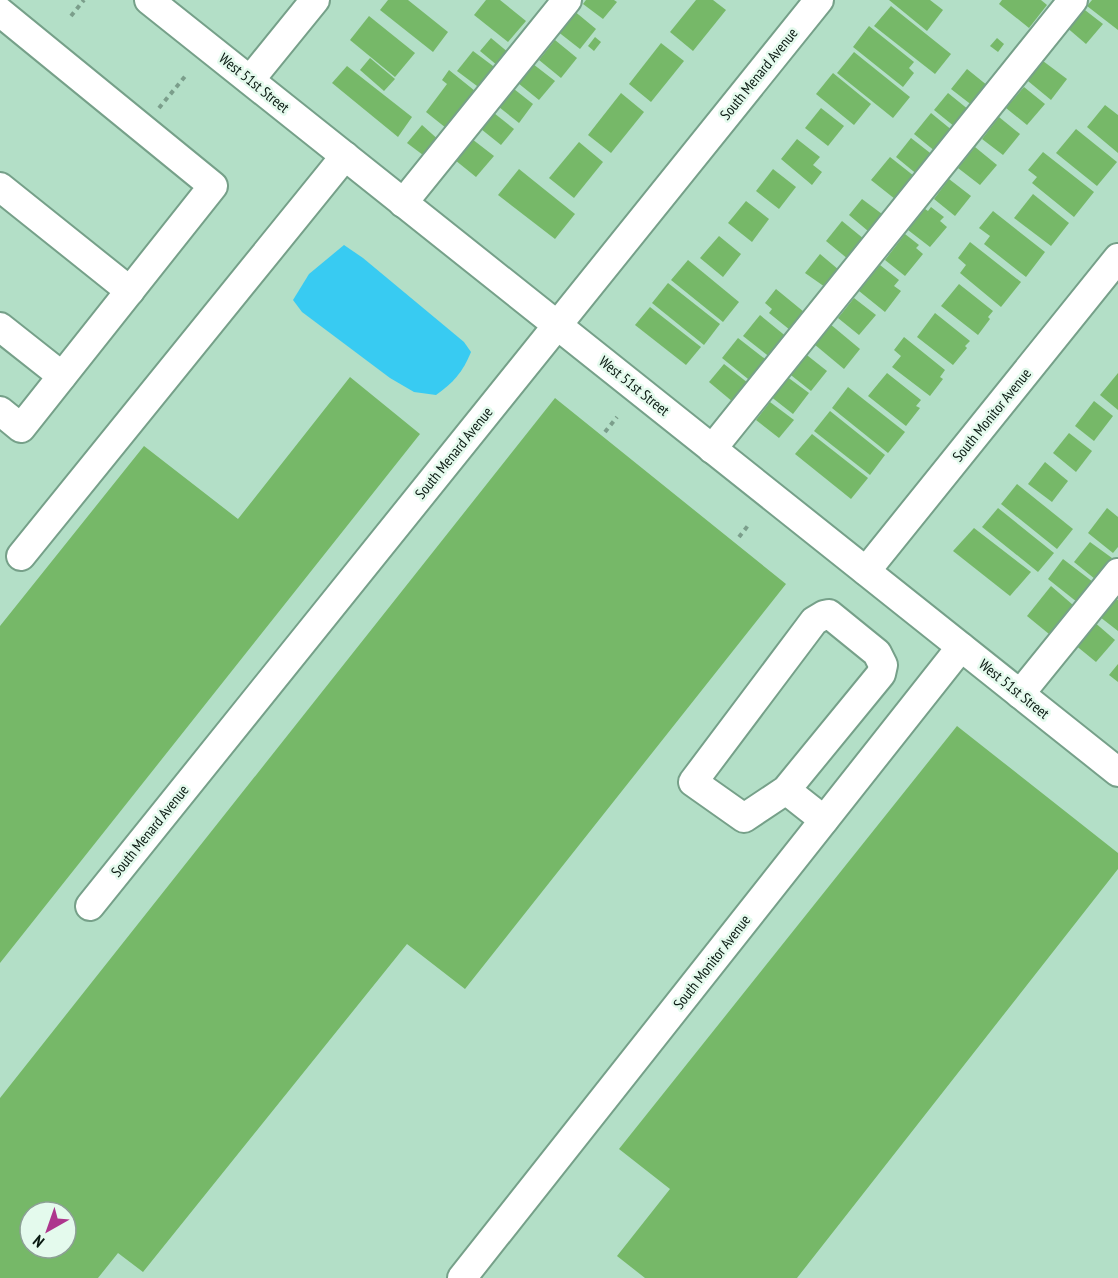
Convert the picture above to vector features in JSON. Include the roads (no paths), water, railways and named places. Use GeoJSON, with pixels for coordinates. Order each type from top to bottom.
{"type":"FeatureCollection","features":[{"type":"Feature","properties":{"kind":"street","name":"West 51st Street"},"geometry":{"type":"LineString","coordinates":[[149,0],[1118,772]]}},
{"type":"Feature","properties":{"kind":"street"},"geometry":{"type":"LineString","coordinates":[[250,80],[315,0]]}},
{"type":"Feature","properties":{"kind":"street"},"geometry":{"type":"LineString","coordinates":[[404,203],[567,0]]}},
{"type":"Feature","properties":{"kind":"street","name":"South Menard Avenue"},"geometry":{"type":"LineString","coordinates":[[90,906],[819,0]]}},
{"type":"Feature","properties":{"kind":"street"},"geometry":{"type":"LineString","coordinates":[[712,449],[1073,0]]}},
{"type":"Feature","properties":{"kind":"street"},"geometry":{"type":"LineString","coordinates":[[0,12],[213,186],[21,428],[0,411]]}},
{"type":"Feature","properties":{"kind":"street"},"geometry":{"type":"LineString","coordinates":[[21,556],[345,156]]}},
{"type":"Feature","properties":{"kind":"street"},"geometry":{"type":"LineString","coordinates":[[0,187],[130,291]]}},
{"type":"Feature","properties":{"kind":"street","name":"South Monitor Avenue"},"geometry":{"type":"LineString","coordinates":[[866,571],[1118,258]]}},
{"type":"Feature","properties":{"kind":"street"},"geometry":{"type":"LineString","coordinates":[[0,327],[62,376]]}},
{"type":"Feature","properties":{"kind":"street"},"geometry":{"type":"LineString","coordinates":[[1020,694],[1118,573]]}},
{"type":"Feature","properties":{"kind":"street"},"geometry":{"type":"LineString","coordinates":[[829,614],[877,653],[884,665],[881,674],[786,790],[744,818],[693,782],[813,621],[829,614]]}},
{"type":"Feature","properties":{"kind":"street","name":"South Monitor Avenue"},"geometry":{"type":"LineString","coordinates":[[462,1278],[961,647]]}},
{"type":"Feature","properties":{"kind":"street"},"geometry":{"type":"LineString","coordinates":[[786,790],[824,820]]}},
{"type":"Feature","properties":{"kind":"water"},"geometry":{"type":"Polygon","coordinates":[[[344,245],[363,258],[464,342],[471,352],[457,376],[436,395],[414,392],[390,378],[302,312],[293,300],[309,274],[344,245]]]}}]}
